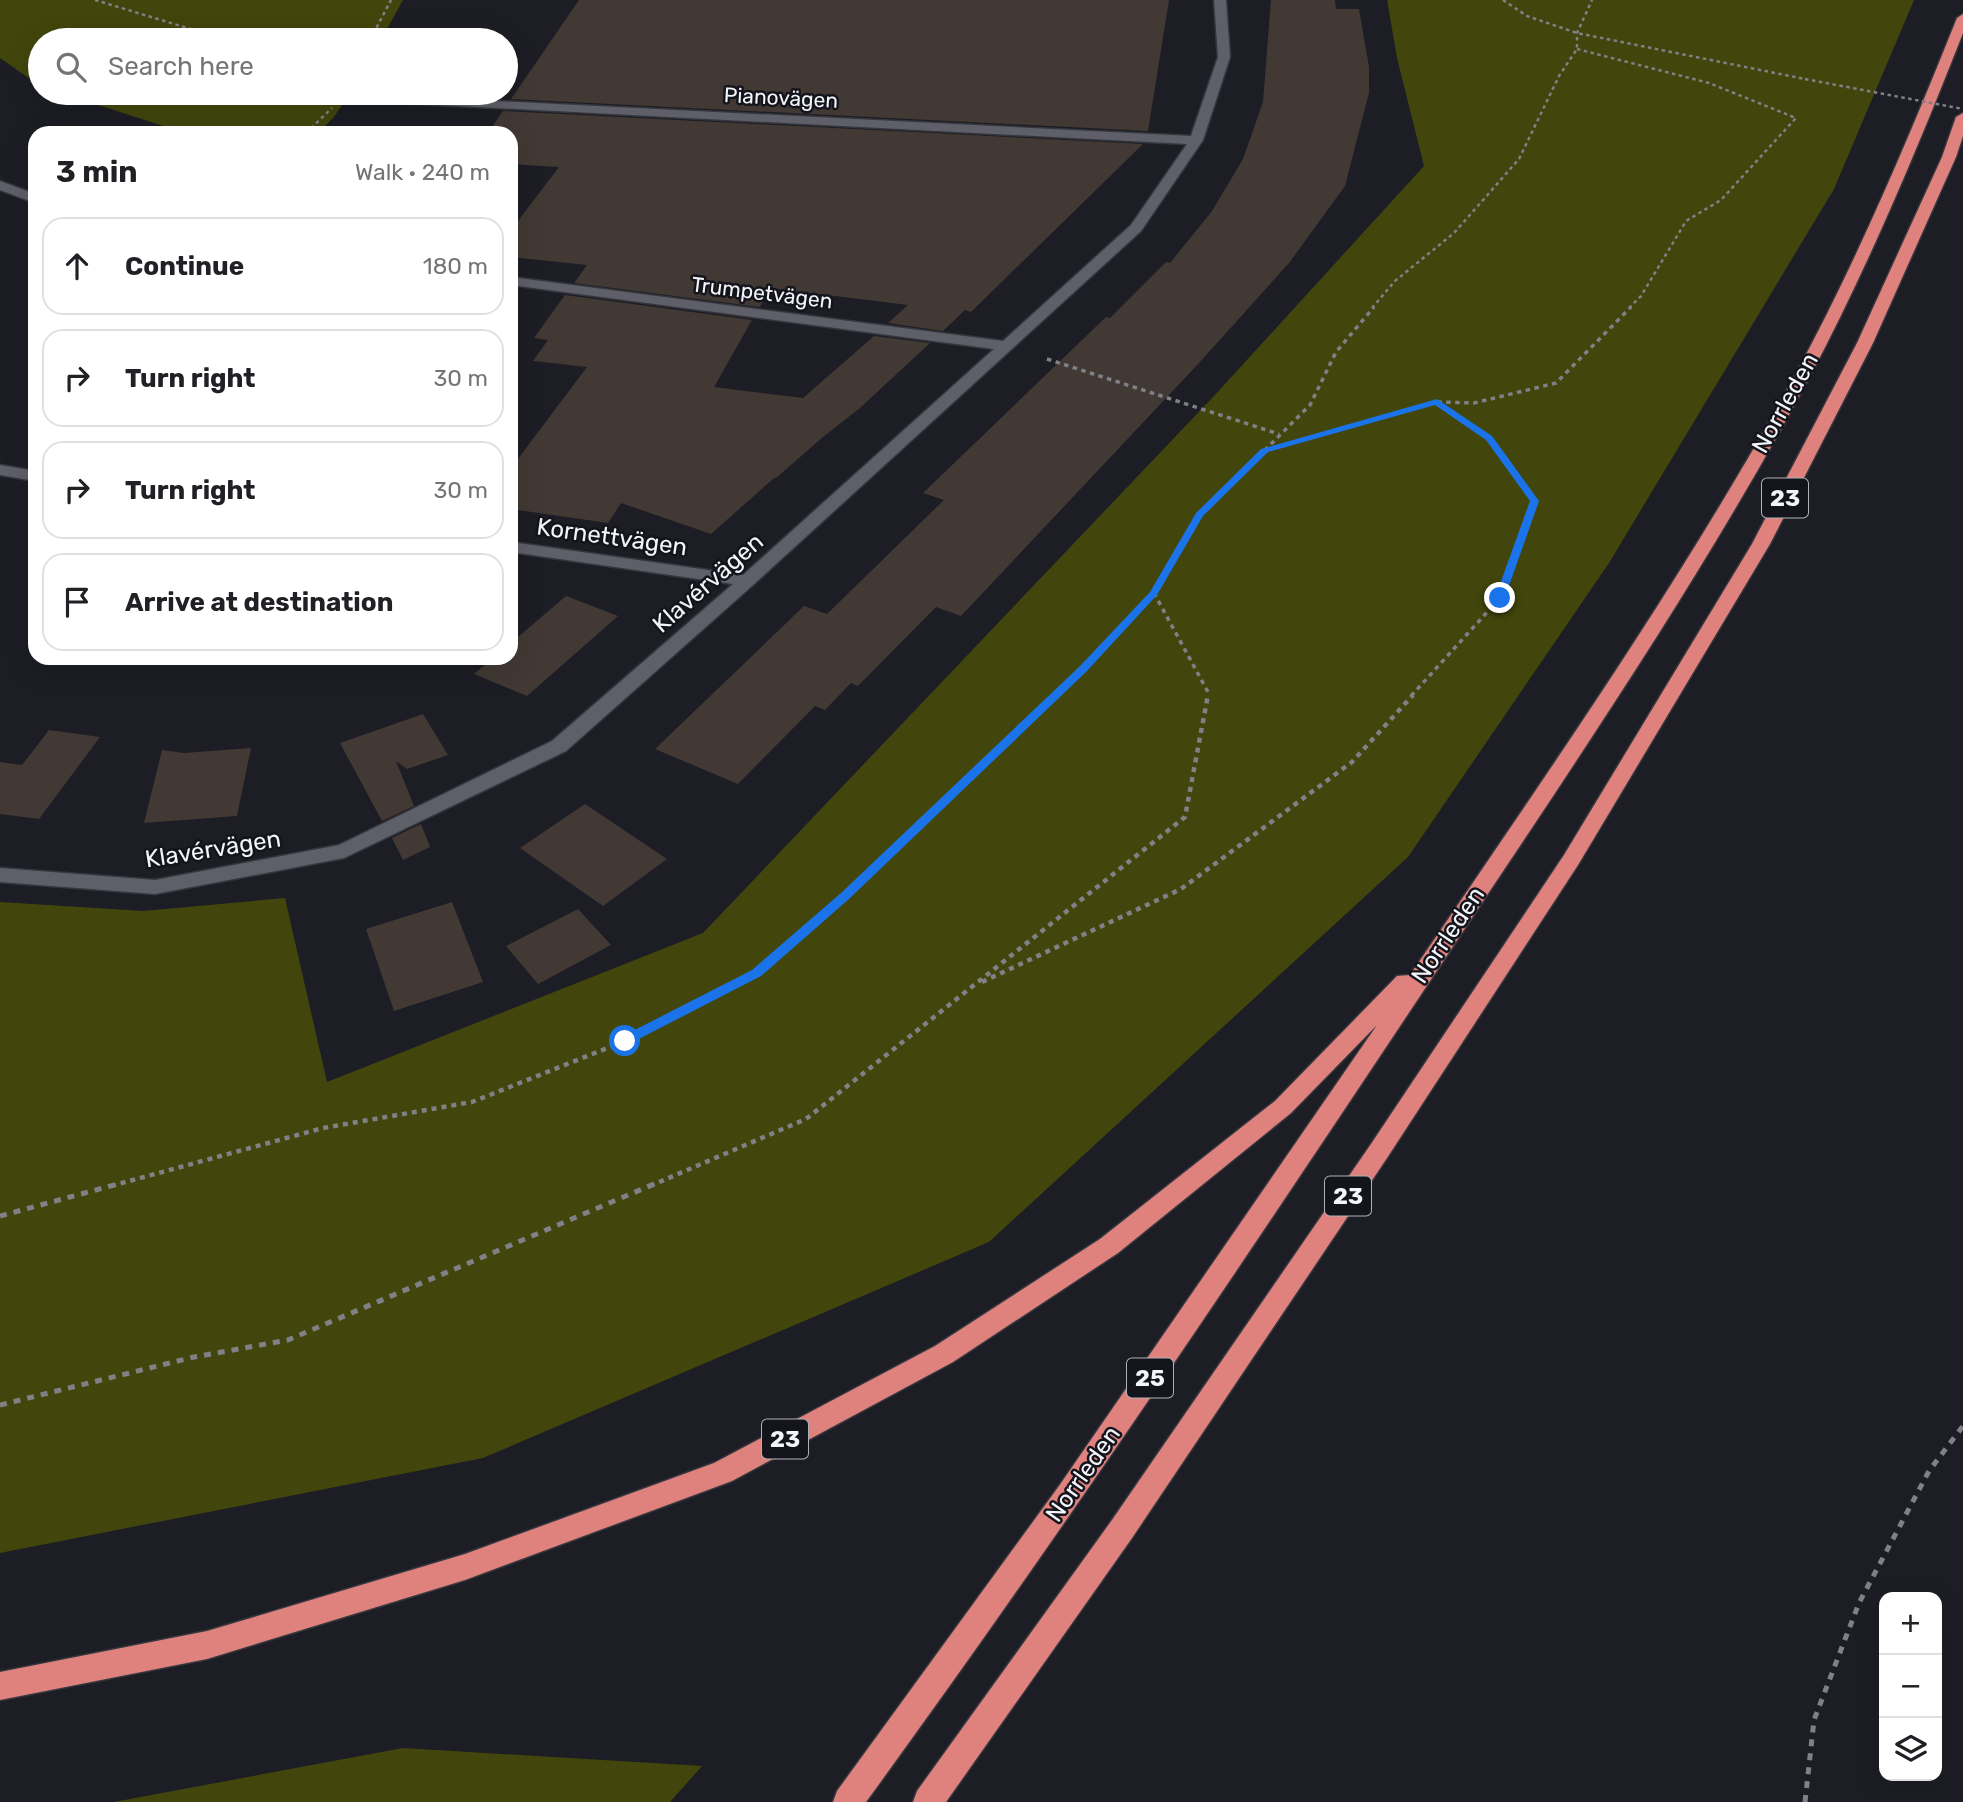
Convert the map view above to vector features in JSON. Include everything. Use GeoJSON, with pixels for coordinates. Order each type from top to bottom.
{"type":"FeatureCollection","features":[{"type":"Feature","properties":{"kind":"highway","name":"Norrleden"},"geometry":{"type":"LineString","coordinates":[[848,1802],[963,1646],[1222,1275],[1620,682],[1714,529],[1799,382],[1911,150],[1963,18]]}},
{"type":"Feature","properties":{"kind":"highway","name":"Norrleden"},"geometry":{"type":"LineString","coordinates":[[928,1802],[1129,1518],[1379,1151],[1578,848],[1761,544],[1865,342],[1949,157],[1963,117]]}},
{"type":"Feature","properties":{"kind":"highway","name":"23"},"geometry":{"type":"LineString","coordinates":[[0,1686],[207,1645],[466,1567],[723,1472],[944,1354],[1109,1246],[1283,1107],[1441,946]]}},
{"type":"Feature","properties":{"kind":"street","name":"Klavérvägen"},"geometry":{"type":"LineString","coordinates":[[0,875],[155,887],[344,851],[559,746],[747,581],[1136,228],[1196,140],[1224,57],[1220,0]]}},
{"type":"Feature","properties":{"kind":"street","name":"Pianovägen"},"geometry":{"type":"LineString","coordinates":[[518,105],[1196,140]]}},
{"type":"Feature","properties":{"kind":"street"},"geometry":{"type":"LineString","coordinates":[[0,185],[28,196]]}},
{"type":"Feature","properties":{"kind":"street","name":"Trumpetvägen"},"geometry":{"type":"LineString","coordinates":[[518,282],[1008,346]]}},
{"type":"Feature","properties":{"kind":"street"},"geometry":{"type":"LineString","coordinates":[[0,470],[28,475]]}},
{"type":"Feature","properties":{"kind":"street","name":"Kornettvägen"},"geometry":{"type":"LineString","coordinates":[[518,548],[747,581]]}},
{"type":"Feature","properties":{"kind":"path"},"geometry":{"type":"LineString","coordinates":[[95,0],[187,28]]}},
{"type":"Feature","properties":{"kind":"path"},"geometry":{"type":"LineString","coordinates":[[376,28],[391,0]]}},
{"type":"Feature","properties":{"kind":"path"},"geometry":{"type":"LineString","coordinates":[[1503,0],[1527,16],[1577,33],[1963,109]]}},
{"type":"Feature","properties":{"kind":"path"},"geometry":{"type":"LineString","coordinates":[[0,1216],[323,1128],[472,1102],[625,1041],[756,973],[845,896],[985,766],[1083,670],[1154,593],[1199,515],[1310,404],[1336,352],[1395,281],[1454,233],[1519,159],[1559,76],[1577,49],[1577,33],[1592,0]]}},
{"type":"Feature","properties":{"kind":"path"},"geometry":{"type":"LineString","coordinates":[[1265,450],[1437,401],[1474,403],[1556,383],[1641,296],[1686,221],[1721,200],[1796,118],[1709,83],[1577,49]]}},
{"type":"Feature","properties":{"kind":"path"},"geometry":{"type":"LineString","coordinates":[[313,126],[333,105]]}},
{"type":"Feature","properties":{"kind":"path"},"geometry":{"type":"LineString","coordinates":[[1008,346],[1279,435]]}},
{"type":"Feature","properties":{"kind":"path"},"geometry":{"type":"LineString","coordinates":[[975,985],[1181,889],[1352,762],[1500,598],[1535,501],[1489,438],[1437,401]]}},
{"type":"Feature","properties":{"kind":"path"},"geometry":{"type":"LineString","coordinates":[[0,1405],[194,1357],[288,1340],[806,1119],[1185,817],[1208,692],[1154,593]]}},
{"type":"Feature","properties":{"kind":"path"},"geometry":{"type":"LineString","coordinates":[[1805,1802],[1814,1720],[1859,1603],[1929,1471],[1963,1426]]}},
{"type":"Feature","properties":{"kind":"green space"},"geometry":{"type":"Polygon","coordinates":[[[0,0],[403,0],[388,28],[28,28],[28,78],[0,58],[0,0]]]}},
{"type":"Feature","properties":{"kind":"green space"},"geometry":{"type":"Polygon","coordinates":[[[1387,0],[1914,0],[1834,189],[1609,563],[1408,857],[989,1242],[483,1458],[0,1553],[0,902],[143,911],[285,898],[327,1082],[703,933],[1214,396],[1424,166],[1397,58],[1387,0]]]}},
{"type":"Feature","properties":{"kind":"green space"},"geometry":{"type":"Polygon","coordinates":[[[98,105],[342,105],[325,126],[163,126],[98,105]]]}},
{"type":"Feature","properties":{"kind":"green space"},"geometry":{"type":"Polygon","coordinates":[[[403,1748],[702,1766],[670,1802],[114,1802],[403,1748]]]}},
{"type":"Feature","properties":{"kind":"building"},"geometry":{"type":"Polygon","coordinates":[[[579,0],[1169,0],[1148,131],[518,99],[518,89],[579,0]]]}},
{"type":"Feature","properties":{"kind":"building"},"geometry":{"type":"Polygon","coordinates":[[[1271,0],[1335,0],[1336,9],[1359,9],[1369,67],[1369,93],[1345,186],[1289,263],[1199,363],[961,616],[936,607],[858,686],[851,683],[825,710],[815,706],[738,784],[655,749],[804,606],[827,614],[944,500],[923,493],[1106,317],[1110,318],[1166,262],[1170,263],[1212,211],[1243,159],[1263,102],[1271,0]]]}},
{"type":"Feature","properties":{"kind":"building"},"geometry":{"type":"Polygon","coordinates":[[[503,111],[1143,144],[971,312],[965,310],[943,331],[888,323],[908,305],[770,288],[760,307],[574,283],[587,265],[518,258],[518,221],[559,167],[518,164],[518,126],[493,126],[503,111]]]}},
{"type":"Feature","properties":{"kind":"building"},"geometry":{"type":"Polygon","coordinates":[[[565,295],[752,320],[714,387],[803,398],[874,336],[930,343],[860,408],[711,534],[621,503],[608,523],[518,510],[518,459],[587,367],[533,361],[548,340],[534,338],[565,295]]]}},
{"type":"Feature","properties":{"kind":"building"},"geometry":{"type":"Polygon","coordinates":[[[566,596],[618,616],[527,696],[474,674],[485,665],[518,665],[518,637],[566,596]]]}},
{"type":"Feature","properties":{"kind":"building"},"geometry":{"type":"Polygon","coordinates":[[[423,714],[448,755],[407,769],[396,761],[414,806],[382,821],[340,743],[423,714]]]}},
{"type":"Feature","properties":{"kind":"building"},"geometry":{"type":"Polygon","coordinates":[[[49,730],[100,737],[39,819],[0,814],[0,762],[22,765],[49,730]]]}},
{"type":"Feature","properties":{"kind":"building"},"geometry":{"type":"Polygon","coordinates":[[[251,748],[237,816],[144,823],[162,750],[184,753],[251,748]]]}},
{"type":"Feature","properties":{"kind":"building"},"geometry":{"type":"Polygon","coordinates":[[[585,804],[667,859],[603,906],[520,848],[585,804]]]}},
{"type":"Feature","properties":{"kind":"building"},"geometry":{"type":"Polygon","coordinates":[[[421,824],[430,847],[403,860],[392,838],[421,824]]]}},
{"type":"Feature","properties":{"kind":"building"},"geometry":{"type":"Polygon","coordinates":[[[452,902],[483,982],[394,1011],[366,929],[452,902]]]}},
{"type":"Feature","properties":{"kind":"building"},"geometry":{"type":"Polygon","coordinates":[[[578,909],[611,945],[538,984],[506,946],[578,909]]]}},
{"type":"Feature","properties":{"kind":"route"},"geometry":{"type":"LineString","coordinates":[[625,1041],[756,973],[845,896],[985,766],[1083,670],[1154,593],[1199,515],[1265,450],[1437,401],[1489,438],[1535,501],[1500,598]]}}]}
